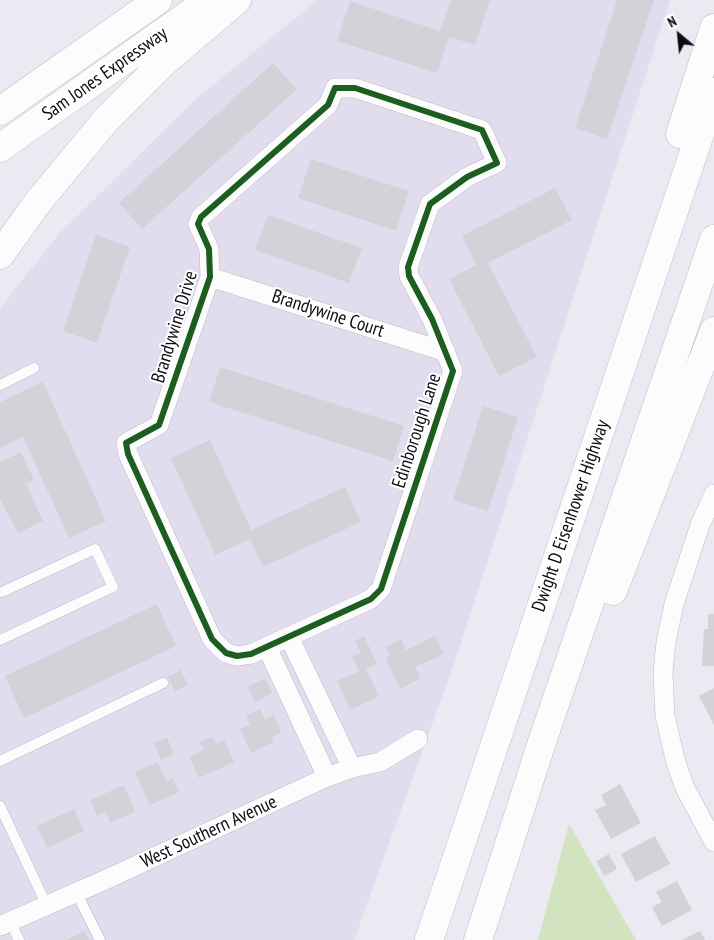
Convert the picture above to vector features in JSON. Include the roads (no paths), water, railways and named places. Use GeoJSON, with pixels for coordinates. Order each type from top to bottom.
{"type":"FeatureCollection","features":[{"type":"Feature","properties":{"kind":"highway","name":"Sam Jones Expressway"},"geometry":{"type":"LineString","coordinates":[[0,112],[158,0]]}},
{"type":"Feature","properties":{"kind":"highway","name":"Sam Jones Expressway"},"geometry":{"type":"LineString","coordinates":[[0,148],[209,0]]}},
{"type":"Feature","properties":{"kind":"highway"},"geometry":{"type":"LineString","coordinates":[[0,255],[38,202],[106,120],[170,57],[237,0]]}},
{"type":"Feature","properties":{"kind":"highway"},"geometry":{"type":"LineString","coordinates":[[644,300],[664,185],[714,28]]}},
{"type":"Feature","properties":{"kind":"highway","name":"Dwight D Eisenhower Highway"},"geometry":{"type":"LineString","coordinates":[[429,940],[714,92]]}},
{"type":"Feature","properties":{"kind":"highway"},"geometry":{"type":"LineString","coordinates":[[478,940],[542,742],[714,239]]}},
{"type":"Feature","properties":{"kind":"highway"},"geometry":{"type":"LineString","coordinates":[[542,742],[614,588],[714,331]]}},
{"type":"Feature","properties":{"kind":"street","name":"Brandywine Drive"},"geometry":{"type":"LineString","coordinates":[[289,637],[250,654],[237,656],[226,653],[214,642],[126,447],[126,443],[159,425],[210,277],[209,249],[198,224],[201,217],[328,105],[335,88],[355,88],[482,130],[497,163]]}},
{"type":"Feature","properties":{"kind":"street","name":"Edinborough Lane"},"geometry":{"type":"LineString","coordinates":[[289,637],[378,594],[453,371],[446,352],[409,276],[408,267],[430,204],[467,177],[497,163]]}},
{"type":"Feature","properties":{"kind":"street","name":"Brandywine Court"},"geometry":{"type":"LineString","coordinates":[[210,277],[446,352]]}},
{"type":"Feature","properties":{"kind":"street"},"geometry":{"type":"LineString","coordinates":[[714,494],[700,525],[674,604],[668,627],[663,672],[665,716],[672,748],[684,788],[714,842]]}},
{"type":"Feature","properties":{"kind":"street"},"geometry":{"type":"LineString","coordinates":[[289,637],[352,768]]}},
{"type":"Feature","properties":{"kind":"street"},"geometry":{"type":"LineString","coordinates":[[267,647],[327,777]]}},
{"type":"Feature","properties":{"kind":"street","name":"West Southern Avenue"},"geometry":{"type":"LineString","coordinates":[[5,923],[327,777],[352,768],[380,762],[418,740]]}},
{"type":"Feature","properties":{"kind":"lane"},"geometry":{"type":"LineString","coordinates":[[0,385],[34,368]]}},
{"type":"Feature","properties":{"kind":"lane"},"geometry":{"type":"LineString","coordinates":[[0,640],[113,588],[95,549],[1,591]]}},
{"type":"Feature","properties":{"kind":"lane"},"geometry":{"type":"LineString","coordinates":[[0,761],[163,683]]}},
{"type":"Feature","properties":{"kind":"lane"},"geometry":{"type":"LineString","coordinates":[[0,806],[46,904]]}},
{"type":"Feature","properties":{"kind":"lane"},"geometry":{"type":"LineString","coordinates":[[76,892],[100,940]]}},
{"type":"Feature","properties":{"kind":"lane"},"geometry":{"type":"LineString","coordinates":[[5,923],[19,940]]}}]}
